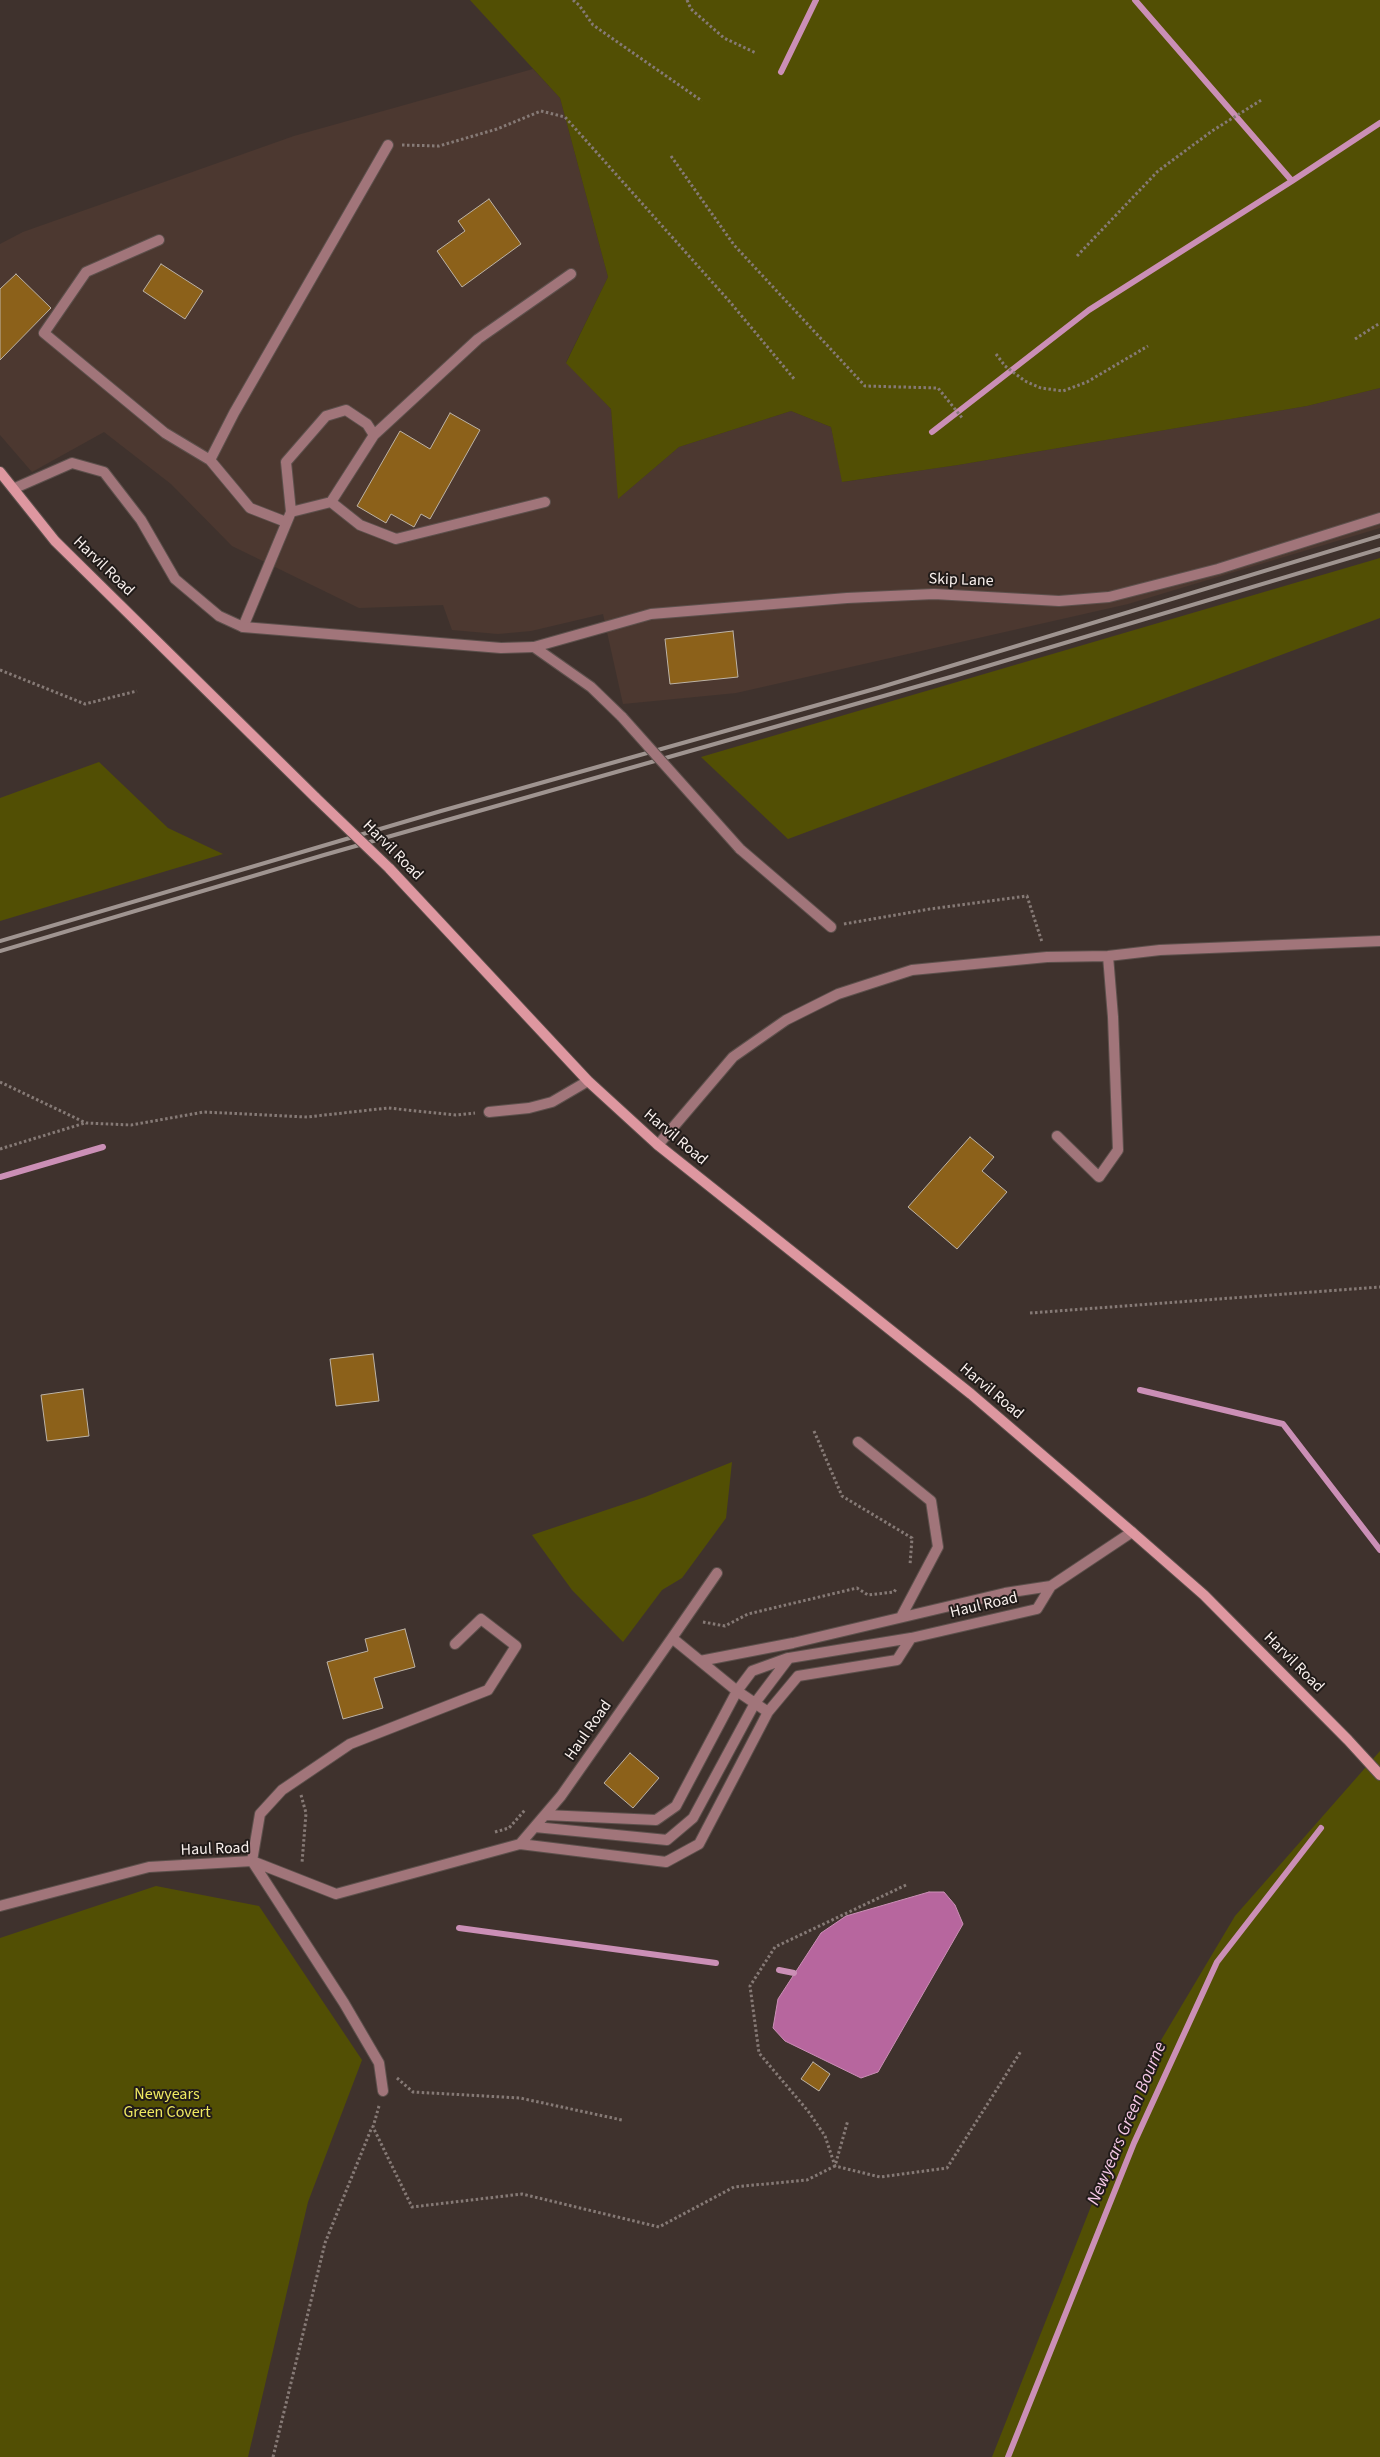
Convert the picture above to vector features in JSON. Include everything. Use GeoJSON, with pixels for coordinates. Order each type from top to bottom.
{"type":"FeatureCollection","features":[{"type":"Feature","properties":{"kind":"street"},"geometry":{"type":"LineString","coordinates":[[210,460],[234,413],[388,145]]}},
{"type":"Feature","properties":{"kind":"street"},"geometry":{"type":"LineString","coordinates":[[159,240],[86,272],[44,333],[165,433],[210,460],[250,508],[288,517],[330,502],[374,434],[478,339],[571,274]]}},
{"type":"Feature","properties":{"kind":"street"},"geometry":{"type":"LineString","coordinates":[[242,626],[288,517],[286,462],[326,416],[346,410],[367,424],[374,434]]}},
{"type":"Feature","properties":{"kind":"street","name":"Skip Lane"},"geometry":{"type":"LineString","coordinates":[[15,488],[72,463],[104,472],[141,520],[176,579],[219,616],[242,626],[492,647],[534,647],[651,614],[847,598],[934,594],[1059,601],[1109,597],[1218,569],[1380,518]]}},
{"type":"Feature","properties":{"kind":"street","name":"Harvil Road"},"geometry":{"type":"LineString","coordinates":[[0,472],[15,488],[55,541],[389,868],[588,1082],[658,1145],[971,1394],[1132,1532],[1204,1595],[1348,1740],[1380,1775]]}},
{"type":"Feature","properties":{"kind":"street"},"geometry":{"type":"LineString","coordinates":[[330,502],[360,525],[396,538],[546,502]]}},
{"type":"Feature","properties":{"kind":"street"},"geometry":{"type":"LineString","coordinates":[[534,647],[591,687],[622,717],[740,849],[831,926]]}},
{"type":"Feature","properties":{"kind":"street"},"geometry":{"type":"LineString","coordinates":[[658,1145],[733,1057],[786,1020],[838,994],[912,970],[1047,956],[1108,956],[1188,948],[1380,940]]}},
{"type":"Feature","properties":{"kind":"street"},"geometry":{"type":"LineString","coordinates":[[1057,1136],[1098,1177],[1118,1150],[1113,1017],[1108,956]]}},
{"type":"Feature","properties":{"kind":"street"},"geometry":{"type":"LineString","coordinates":[[489,1112],[529,1108],[552,1102],[588,1082]]}},
{"type":"Feature","properties":{"kind":"street"},"geometry":{"type":"LineString","coordinates":[[858,1442],[931,1501],[938,1547],[901,1618]]}},
{"type":"Feature","properties":{"kind":"street","name":"Haul Road"},"geometry":{"type":"LineString","coordinates":[[545,1814],[656,1820],[676,1806],[737,1691],[752,1671],[789,1658],[911,1638],[1037,1609],[1052,1586],[1132,1532]]}},
{"type":"Feature","properties":{"kind":"street","name":"Haul Road"},"geometry":{"type":"LineString","coordinates":[[0,1906],[148,1867],[252,1861],[336,1894],[520,1844],[561,1796],[717,1574]]}},
{"type":"Feature","properties":{"kind":"street"},"geometry":{"type":"LineString","coordinates":[[700,1661],[793,1643],[1005,1593],[1052,1586]]}},
{"type":"Feature","properties":{"kind":"street"},"geometry":{"type":"LineString","coordinates":[[383,2091],[379,2063],[344,2003],[252,1861],[260,1814],[282,1790],[350,1744],[488,1690],[516,1646],[481,1619],[455,1644]]}},
{"type":"Feature","properties":{"kind":"street"},"geometry":{"type":"LineString","coordinates":[[672,1638],[737,1691],[768,1712]]}},
{"type":"Feature","properties":{"kind":"street"},"geometry":{"type":"LineString","coordinates":[[520,1844],[666,1862],[699,1844],[768,1712],[798,1676],[897,1660],[911,1638]]}},
{"type":"Feature","properties":{"kind":"street"},"geometry":{"type":"LineString","coordinates":[[535,1827],[667,1840],[693,1818],[755,1703],[789,1658]]}},
{"type":"Feature","properties":{"kind":"path"},"geometry":{"type":"LineString","coordinates":[[573,0],[579,5],[593,25],[702,101]]}},
{"type":"Feature","properties":{"kind":"path"},"geometry":{"type":"LineString","coordinates":[[686,0],[691,9],[724,38],[756,53]]}},
{"type":"Feature","properties":{"kind":"path"},"geometry":{"type":"LineString","coordinates":[[1077,256],[1158,171],[1228,121],[1263,99]]}},
{"type":"Feature","properties":{"kind":"path"},"geometry":{"type":"LineString","coordinates":[[388,145],[439,146],[497,129],[541,111],[565,117],[730,302],[795,380]]}},
{"type":"Feature","properties":{"kind":"path"},"geometry":{"type":"LineString","coordinates":[[671,156],[734,244],[865,386],[938,388],[963,419]]}},
{"type":"Feature","properties":{"kind":"path"},"geometry":{"type":"LineString","coordinates":[[1355,339],[1380,323]]}},
{"type":"Feature","properties":{"kind":"path"},"geometry":{"type":"LineString","coordinates":[[996,354],[1005,366],[1017,376],[1041,388],[1063,391],[1087,382],[1148,346]]}},
{"type":"Feature","properties":{"kind":"path"},"geometry":{"type":"LineString","coordinates":[[0,670],[85,704],[137,691]]}},
{"type":"Feature","properties":{"kind":"path"},"geometry":{"type":"LineString","coordinates":[[831,926],[930,909],[1027,896],[1047,956]]}},
{"type":"Feature","properties":{"kind":"path"},"geometry":{"type":"LineString","coordinates":[[0,1082],[86,1123]]}},
{"type":"Feature","properties":{"kind":"path"},"geometry":{"type":"LineString","coordinates":[[0,1149],[86,1123],[131,1125],[204,1112],[307,1117],[388,1108],[456,1115],[489,1112]]}},
{"type":"Feature","properties":{"kind":"path"},"geometry":{"type":"LineString","coordinates":[[1030,1313],[1380,1287]]}},
{"type":"Feature","properties":{"kind":"path"},"geometry":{"type":"LineString","coordinates":[[835,2166],[824,2136],[812,2117],[759,2053],[750,1986],[775,1947],[906,1885]]}},
{"type":"Feature","properties":{"kind":"path"},"geometry":{"type":"LineString","coordinates":[[372,2126],[412,2207],[522,2194],[659,2227],[734,2187],[806,2180],[835,2166],[880,2177],[947,2168],[1021,2051]]}},
{"type":"Feature","properties":{"kind":"path"},"geometry":{"type":"LineString","coordinates":[[379,2063],[413,2092],[520,2098],[622,2120]]}},
{"type":"Feature","properties":{"kind":"path"},"geometry":{"type":"LineString","coordinates":[[273,2457],[325,2243],[372,2126],[383,2091]]}},
{"type":"Feature","properties":{"kind":"path"},"geometry":{"type":"LineString","coordinates":[[835,2166],[848,2120]]}},
{"type":"Feature","properties":{"kind":"shaded area"},"geometry":{"type":"Polygon","coordinates":[[[533,69],[560,98],[608,277],[566,362],[611,409],[619,498],[679,447],[791,411],[831,427],[843,482],[958,465],[1307,406],[1380,388],[1380,528],[1128,604],[736,693],[623,704],[603,614],[531,631],[498,634],[452,630],[443,605],[359,608],[232,546],[171,484],[104,432],[32,472],[0,435],[0,244],[23,232],[294,136],[533,69]]]}},
{"type":"Feature","properties":{"kind":"shaded area"},"geometry":{"type":"Polygon","coordinates":[[[929,1892],[944,1892],[955,1905],[963,1924],[878,2072],[861,2078],[785,2041],[773,2028],[778,1999],[821,1933],[846,1916],[929,1892]]]}},
{"type":"Feature","properties":{"kind":"green space"},"geometry":{"type":"Polygon","coordinates":[[[470,0],[1380,0],[1380,388],[1307,406],[958,465],[842,482],[831,427],[791,411],[679,447],[618,499],[611,409],[566,363],[608,277],[560,98],[470,0]]]}},
{"type":"Feature","properties":{"kind":"green space"},"geometry":{"type":"Polygon","coordinates":[[[1380,558],[1380,618],[788,839],[701,757],[1380,558]]]}},
{"type":"Feature","properties":{"kind":"green space"},"geometry":{"type":"Polygon","coordinates":[[[99,762],[168,828],[223,854],[0,921],[0,798],[99,762]]]}},
{"type":"Feature","properties":{"kind":"green space"},"geometry":{"type":"Polygon","coordinates":[[[732,1462],[726,1518],[682,1578],[662,1590],[623,1642],[572,1590],[532,1535],[645,1497],[732,1462]]]}},
{"type":"Feature","properties":{"kind":"green space"},"geometry":{"type":"Polygon","coordinates":[[[1380,1751],[1380,2457],[992,2457],[1148,2062],[1235,1916],[1380,1751]]]}},
{"type":"Feature","properties":{"kind":"green space","name":"Newyears Green Covert"},"geometry":{"type":"Polygon","coordinates":[[[156,1886],[259,1906],[362,2060],[308,2202],[248,2457],[0,2457],[0,1938],[156,1886]]]}},
{"type":"Feature","properties":{"kind":"building"},"geometry":{"type":"Polygon","coordinates":[[[489,199],[521,244],[462,287],[437,251],[465,231],[458,221],[489,199]]]}},
{"type":"Feature","properties":{"kind":"building"},"geometry":{"type":"Polygon","coordinates":[[[161,264],[203,291],[185,319],[143,291],[161,264]]]}},
{"type":"Feature","properties":{"kind":"building"},"geometry":{"type":"Polygon","coordinates":[[[16,274],[51,308],[0,360],[0,289],[16,274]]]}},
{"type":"Feature","properties":{"kind":"building"},"geometry":{"type":"Polygon","coordinates":[[[450,413],[480,430],[430,519],[421,514],[414,527],[391,514],[386,523],[357,506],[400,431],[430,449],[450,413]]]}},
{"type":"Feature","properties":{"kind":"building"},"geometry":{"type":"Polygon","coordinates":[[[733,631],[738,677],[670,684],[665,639],[733,631]]]}},
{"type":"Feature","properties":{"kind":"building"},"geometry":{"type":"Polygon","coordinates":[[[970,1137],[994,1157],[982,1171],[1007,1192],[957,1249],[908,1207],[970,1137]]]}},
{"type":"Feature","properties":{"kind":"building"},"geometry":{"type":"Polygon","coordinates":[[[373,1354],[379,1401],[336,1406],[330,1359],[373,1354]]]}},
{"type":"Feature","properties":{"kind":"building"},"geometry":{"type":"Polygon","coordinates":[[[83,1389],[89,1436],[47,1441],[41,1395],[83,1389]]]}},
{"type":"Feature","properties":{"kind":"building"},"geometry":{"type":"Polygon","coordinates":[[[405,1629],[415,1667],[374,1678],[383,1708],[343,1719],[327,1662],[368,1651],[365,1639],[405,1629]]]}},
{"type":"Feature","properties":{"kind":"building"},"geometry":{"type":"Polygon","coordinates":[[[630,1753],[659,1778],[633,1808],[604,1783],[630,1753]]]}},
{"type":"Feature","properties":{"kind":"building"},"geometry":{"type":"Polygon","coordinates":[[[813,2062],[830,2074],[819,2091],[801,2079],[813,2062]]]}},
{"type":"Feature","properties":{"kind":"waterway"},"geometry":{"type":"LineString","coordinates":[[781,72],[816,0]]}},
{"type":"Feature","properties":{"kind":"waterway"},"geometry":{"type":"LineString","coordinates":[[1135,0],[1292,181],[1380,123]]}},
{"type":"Feature","properties":{"kind":"waterway"},"geometry":{"type":"LineString","coordinates":[[932,432],[1089,310],[1292,181]]}},
{"type":"Feature","properties":{"kind":"waterway"},"geometry":{"type":"LineString","coordinates":[[0,1177],[103,1147]]}},
{"type":"Feature","properties":{"kind":"waterway"},"geometry":{"type":"LineString","coordinates":[[1140,1390],[1283,1424],[1380,1550]]}},
{"type":"Feature","properties":{"kind":"waterway","name":"Newyears Green Bourne"},"geometry":{"type":"LineString","coordinates":[[1008,2457],[1134,2143],[1217,1962],[1321,1828]]}},
{"type":"Feature","properties":{"kind":"waterway"},"geometry":{"type":"LineString","coordinates":[[459,1928],[716,1963]]}},
{"type":"Feature","properties":{"kind":"waterway"},"geometry":{"type":"LineString","coordinates":[[779,1970],[794,1973]]}},
{"type":"Feature","properties":{"kind":"railway"},"geometry":{"type":"LineString","coordinates":[[0,941],[441,811],[878,688],[1380,536]]}},
{"type":"Feature","properties":{"kind":"railway"},"geometry":{"type":"LineString","coordinates":[[0,951],[324,855],[954,676],[1380,549]]}}]}
